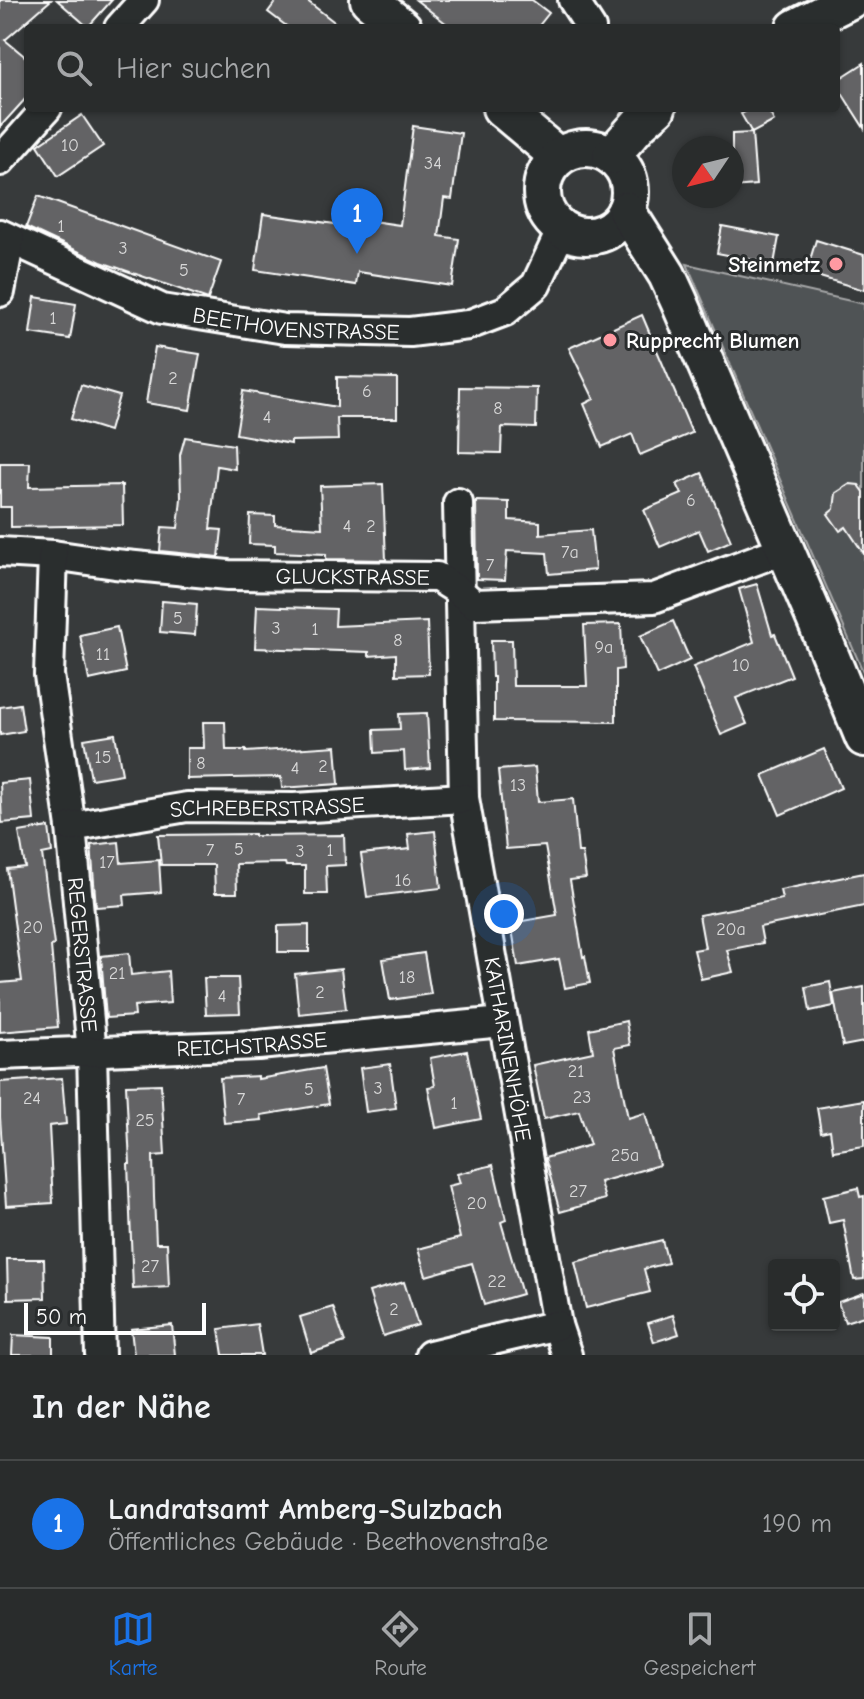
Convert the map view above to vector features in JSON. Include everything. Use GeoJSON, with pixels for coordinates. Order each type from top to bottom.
{"type":"FeatureCollection","features":[{"type":"Feature","properties":{"kind":"street"},"geometry":{"type":"LineString","coordinates":[[123,24],[144,0]]}},
{"type":"Feature","properties":{"kind":"street"},"geometry":{"type":"LineString","coordinates":[[369,0],[398,24]]}},
{"type":"Feature","properties":{"kind":"street"},"geometry":{"type":"LineString","coordinates":[[573,0],[588,24]]}},
{"type":"Feature","properties":{"kind":"street"},"geometry":{"type":"LineString","coordinates":[[803,24],[850,0]]}},
{"type":"Feature","properties":{"kind":"street"},"geometry":{"type":"LineString","coordinates":[[0,161],[43,112]]}},
{"type":"Feature","properties":{"kind":"street"},"geometry":{"type":"LineString","coordinates":[[506,112],[559,157]]}},
{"type":"Feature","properties":{"kind":"street"},"geometry":{"type":"LineString","coordinates":[[611,156],[648,112]]}},
{"type":"Feature","properties":{"kind":"street"},"geometry":{"type":"LineString","coordinates":[[575,149],[600,150],[611,156],[622,166],[630,195],[626,210],[618,222],[605,232],[591,236],[576,235],[562,229],[549,217],[542,200],[543,182],[550,165],[575,149]]}},
{"type":"Feature","properties":{"kind":"street"},"geometry":{"type":"LineString","coordinates":[[626,210],[667,275],[679,301],[864,738]]}},
{"type":"Feature","properties":{"kind":"street","name":"BEETHOVENSTRASSE"},"geometry":{"type":"LineString","coordinates":[[5,236],[162,309],[285,329],[410,332],[468,325],[505,311],[536,285],[562,229]]}},
{"type":"Feature","properties":{"kind":"street"},"geometry":{"type":"LineString","coordinates":[[0,292],[5,236]]}},
{"type":"Feature","properties":{"kind":"street","name":"KATHARINENHÖHE"},"geometry":{"type":"LineString","coordinates":[[458,503],[464,798],[557,1325],[567,1355]]}},
{"type":"Feature","properties":{"kind":"street","name":"GLUCKSTRASSE"},"geometry":{"type":"LineString","coordinates":[[0,552],[228,575],[437,577],[474,604],[654,598],[785,549]]}},
{"type":"Feature","properties":{"kind":"street","name":"REGERSTRASSE"},"geometry":{"type":"LineString","coordinates":[[53,555],[49,675],[71,827],[92,1053],[100,1355]]}},
{"type":"Feature","properties":{"kind":"street","name":"SCHREBERSTRASSE"},"geometry":{"type":"LineString","coordinates":[[71,827],[187,807],[294,808],[464,798]]}},
{"type":"Feature","properties":{"kind":"street","name":"REICHSTRASSE"},"geometry":{"type":"LineString","coordinates":[[0,1055],[258,1045],[503,1022]]}},
{"type":"Feature","properties":{"kind":"street"},"geometry":{"type":"LineString","coordinates":[[430,1355],[557,1325]]}},
{"type":"Feature","properties":{"kind":"shaded area"},"geometry":{"type":"Polygon","coordinates":[[[687,264],[864,304],[864,674],[690,271],[687,264]]]}},
{"type":"Feature","properties":{"kind":"building"},"geometry":{"type":"Polygon","coordinates":[[[0,0],[51,0],[5,40],[24,56],[24,100],[0,127],[0,0]]]}},
{"type":"Feature","properties":{"kind":"building"},"geometry":{"type":"Polygon","coordinates":[[[57,0],[112,0],[91,24],[85,24],[57,0]]]}},
{"type":"Feature","properties":{"kind":"building"},"geometry":{"type":"Polygon","coordinates":[[[277,0],[306,0],[337,24],[284,24],[268,12],[277,0]]]}},
{"type":"Feature","properties":{"kind":"building"},"geometry":{"type":"Polygon","coordinates":[[[416,0],[532,0],[549,13],[540,24],[447,24],[416,0]]]}},
{"type":"Feature","properties":{"kind":"building"},"geometry":{"type":"Polygon","coordinates":[[[864,63],[864,128],[840,90],[840,78],[864,63]]]}},
{"type":"Feature","properties":{"kind":"building"},"geometry":{"type":"Polygon","coordinates":[[[769,112],[774,121],[752,133],[741,114],[769,112]]]}},
{"type":"Feature","properties":{"kind":"building"},"geometry":{"type":"Polygon","coordinates":[[[82,115],[103,146],[58,176],[38,145],[82,115]]]}},
{"type":"Feature","properties":{"kind":"building"},"geometry":{"type":"Polygon","coordinates":[[[413,126],[461,133],[452,199],[444,198],[439,236],[459,239],[452,286],[358,272],[356,285],[255,270],[263,214],[364,228],[365,220],[400,225],[413,126]]]}},
{"type":"Feature","properties":{"kind":"building"},"geometry":{"type":"Polygon","coordinates":[[[752,133],[756,185],[744,186],[744,136],[732,134],[752,133]]]}},
{"type":"Feature","properties":{"kind":"building"},"geometry":{"type":"Polygon","coordinates":[[[38,196],[221,262],[208,299],[101,262],[26,227],[38,196]]]}},
{"type":"Feature","properties":{"kind":"building"},"geometry":{"type":"Polygon","coordinates":[[[722,226],[779,237],[774,264],[717,253],[722,226]]]}},
{"type":"Feature","properties":{"kind":"building","name":"Steinmetz"},"geometry":{"type":"Polygon","coordinates":[[[816,240],[864,255],[864,290],[806,273],[816,240]]]}},
{"type":"Feature","properties":{"kind":"building"},"geometry":{"type":"Polygon","coordinates":[[[35,297],[76,304],[70,339],[30,333],[35,297]]]}},
{"type":"Feature","properties":{"kind":"building"},"geometry":{"type":"Polygon","coordinates":[[[642,315],[692,433],[640,455],[632,434],[602,447],[584,404],[594,399],[569,348],[642,315]]]}},
{"type":"Feature","properties":{"kind":"building"},"geometry":{"type":"Polygon","coordinates":[[[155,347],[200,354],[190,410],[146,403],[155,347]]]}},
{"type":"Feature","properties":{"kind":"building"},"geometry":{"type":"Polygon","coordinates":[[[337,377],[397,378],[397,418],[337,418],[338,440],[291,441],[291,444],[236,434],[243,391],[337,407],[337,377]]]}},
{"type":"Feature","properties":{"kind":"building"},"geometry":{"type":"Polygon","coordinates":[[[81,385],[119,396],[109,431],[71,419],[81,385]]]}},
{"type":"Feature","properties":{"kind":"building"},"geometry":{"type":"Polygon","coordinates":[[[460,387],[537,388],[536,428],[502,427],[501,453],[459,452],[460,387]]]}},
{"type":"Feature","properties":{"kind":"building"},"geometry":{"type":"Polygon","coordinates":[[[185,437],[234,445],[235,469],[217,466],[210,529],[222,530],[219,557],[160,551],[162,527],[178,528],[180,455],[185,437]]]}},
{"type":"Feature","properties":{"kind":"building"},"geometry":{"type":"Polygon","coordinates":[[[0,463],[30,463],[29,487],[122,485],[123,525],[11,527],[11,507],[0,507],[0,463]]]}},
{"type":"Feature","properties":{"kind":"building"},"geometry":{"type":"Polygon","coordinates":[[[702,473],[731,541],[708,551],[699,530],[660,547],[644,510],[682,494],[677,484],[702,473]]]}},
{"type":"Feature","properties":{"kind":"building"},"geometry":{"type":"Polygon","coordinates":[[[383,484],[386,560],[326,559],[326,554],[275,552],[275,545],[249,544],[250,515],[275,516],[275,525],[322,528],[320,486],[383,484]]]}},
{"type":"Feature","properties":{"kind":"building"},"geometry":{"type":"Polygon","coordinates":[[[850,484],[859,485],[864,492],[864,554],[846,527],[840,531],[828,514],[834,509],[836,493],[850,484]]]}},
{"type":"Feature","properties":{"kind":"building"},"geometry":{"type":"Polygon","coordinates":[[[476,501],[509,502],[509,520],[540,522],[540,534],[591,530],[595,570],[549,574],[547,553],[507,551],[505,580],[477,579],[476,501]]]}},
{"type":"Feature","properties":{"kind":"building"},"geometry":{"type":"Polygon","coordinates":[[[757,584],[772,635],[775,634],[792,676],[736,698],[747,724],[721,735],[693,667],[754,642],[739,589],[757,584]]]}},
{"type":"Feature","properties":{"kind":"building"},"geometry":{"type":"Polygon","coordinates":[[[162,601],[197,604],[195,635],[160,632],[162,601]]]}},
{"type":"Feature","properties":{"kind":"building"},"geometry":{"type":"Polygon","coordinates":[[[257,606],[336,609],[335,626],[427,622],[429,674],[396,675],[396,654],[369,656],[369,652],[255,648],[257,606]]]}},
{"type":"Feature","properties":{"kind":"building"},"geometry":{"type":"Polygon","coordinates":[[[673,621],[690,660],[657,675],[640,636],[673,621]]]}},
{"type":"Feature","properties":{"kind":"building"},"geometry":{"type":"Polygon","coordinates":[[[621,624],[623,669],[616,670],[616,722],[494,721],[491,640],[512,640],[513,686],[587,686],[584,625],[621,624]]]}},
{"type":"Feature","properties":{"kind":"building"},"geometry":{"type":"Polygon","coordinates":[[[117,627],[126,672],[89,680],[80,635],[117,627]]]}},
{"type":"Feature","properties":{"kind":"building"},"geometry":{"type":"Polygon","coordinates":[[[20,704],[24,731],[0,735],[0,707],[20,704]]]}},
{"type":"Feature","properties":{"kind":"building"},"geometry":{"type":"Polygon","coordinates":[[[427,713],[430,768],[405,770],[404,751],[375,753],[374,730],[400,729],[399,714],[427,713]]]}},
{"type":"Feature","properties":{"kind":"building"},"geometry":{"type":"Polygon","coordinates":[[[203,722],[225,722],[226,750],[246,752],[336,746],[339,784],[282,788],[281,777],[187,779],[187,748],[204,748],[203,722]]]}},
{"type":"Feature","properties":{"kind":"building"},"geometry":{"type":"Polygon","coordinates":[[[115,734],[122,774],[91,779],[84,739],[115,734]]]}},
{"type":"Feature","properties":{"kind":"building"},"geometry":{"type":"Polygon","coordinates":[[[824,749],[841,788],[780,815],[763,775],[824,749]]]}},
{"type":"Feature","properties":{"kind":"building"},"geometry":{"type":"Polygon","coordinates":[[[535,767],[538,802],[573,799],[578,852],[582,852],[586,878],[570,880],[590,983],[565,988],[559,959],[518,966],[511,923],[557,915],[545,846],[506,849],[498,770],[535,767]]]}},
{"type":"Feature","properties":{"kind":"building"},"geometry":{"type":"Polygon","coordinates":[[[30,780],[34,820],[2,823],[0,783],[30,780]]]}},
{"type":"Feature","properties":{"kind":"building"},"geometry":{"type":"Polygon","coordinates":[[[49,827],[52,852],[42,854],[54,945],[51,946],[58,1027],[0,1032],[0,983],[22,981],[7,869],[25,867],[19,832],[49,827]]]}},
{"type":"Feature","properties":{"kind":"building"},"geometry":{"type":"Polygon","coordinates":[[[435,831],[441,888],[367,897],[361,854],[410,849],[408,834],[435,831]]]}},
{"type":"Feature","properties":{"kind":"building"},"geometry":{"type":"Polygon","coordinates":[[[158,835],[344,835],[345,865],[326,866],[327,894],[305,894],[305,866],[286,866],[285,863],[236,864],[237,893],[215,893],[214,865],[161,865],[158,835]]]}},
{"type":"Feature","properties":{"kind":"building"},"geometry":{"type":"Polygon","coordinates":[[[119,842],[121,863],[159,860],[161,892],[124,895],[125,905],[96,907],[91,845],[119,842]]]}},
{"type":"Feature","properties":{"kind":"building"},"geometry":{"type":"Polygon","coordinates":[[[864,873],[864,906],[760,927],[763,943],[727,950],[733,972],[701,979],[694,950],[705,948],[699,915],[782,899],[780,890],[864,873]]]}},
{"type":"Feature","properties":{"kind":"building"},"geometry":{"type":"Polygon","coordinates":[[[309,925],[309,952],[278,952],[278,926],[309,925]]]}},
{"type":"Feature","properties":{"kind":"building"},"geometry":{"type":"Polygon","coordinates":[[[129,953],[131,975],[168,971],[170,1003],[134,1006],[135,1016],[106,1018],[101,956],[129,953]]]}},
{"type":"Feature","properties":{"kind":"building"},"geometry":{"type":"Polygon","coordinates":[[[424,953],[431,994],[390,1000],[383,959],[424,953]]]}},
{"type":"Feature","properties":{"kind":"building"},"geometry":{"type":"Polygon","coordinates":[[[341,969],[346,1009],[299,1014],[295,974],[341,969]]]}},
{"type":"Feature","properties":{"kind":"building"},"geometry":{"type":"Polygon","coordinates":[[[204,978],[238,978],[240,1013],[206,1014],[204,978]]]}},
{"type":"Feature","properties":{"kind":"building"},"geometry":{"type":"Polygon","coordinates":[[[830,982],[834,1006],[810,1011],[806,987],[830,982]]]}},
{"type":"Feature","properties":{"kind":"building"},"geometry":{"type":"Polygon","coordinates":[[[864,987],[864,1042],[843,1046],[833,993],[864,987]]]}},
{"type":"Feature","properties":{"kind":"building"},"geometry":{"type":"Polygon","coordinates":[[[626,1021],[630,1045],[614,1048],[628,1118],[645,1113],[659,1165],[600,1182],[605,1199],[560,1212],[545,1158],[590,1145],[579,1111],[544,1119],[533,1065],[593,1052],[589,1029],[626,1021]]]}},
{"type":"Feature","properties":{"kind":"building"},"geometry":{"type":"Polygon","coordinates":[[[467,1051],[481,1119],[436,1128],[428,1087],[435,1086],[430,1058],[467,1051]]]}},
{"type":"Feature","properties":{"kind":"building"},"geometry":{"type":"Polygon","coordinates":[[[390,1064],[396,1108],[366,1112],[360,1068],[390,1064]]]}},
{"type":"Feature","properties":{"kind":"building"},"geometry":{"type":"Polygon","coordinates":[[[323,1068],[329,1104],[261,1115],[262,1120],[224,1123],[220,1078],[258,1076],[258,1079],[323,1068]]]}},
{"type":"Feature","properties":{"kind":"building"},"geometry":{"type":"Polygon","coordinates":[[[62,1078],[66,1124],[49,1126],[53,1203],[6,1206],[0,1082],[62,1078]]]}},
{"type":"Feature","properties":{"kind":"building"},"geometry":{"type":"Polygon","coordinates":[[[161,1084],[165,1155],[153,1156],[154,1197],[156,1243],[167,1243],[169,1287],[133,1289],[126,1085],[161,1084]]]}},
{"type":"Feature","properties":{"kind":"building"},"geometry":{"type":"Polygon","coordinates":[[[864,1100],[864,1146],[833,1151],[830,1130],[821,1132],[817,1108],[864,1100]]]}},
{"type":"Feature","properties":{"kind":"building"},"geometry":{"type":"Polygon","coordinates":[[[493,1165],[506,1220],[501,1222],[522,1294],[484,1305],[472,1263],[426,1276],[418,1249],[460,1238],[448,1186],[460,1183],[457,1174],[493,1165]]]}},
{"type":"Feature","properties":{"kind":"building"},"geometry":{"type":"Polygon","coordinates":[[[858,1188],[860,1197],[864,1196],[864,1279],[854,1280],[843,1220],[829,1223],[823,1196],[858,1188]]]}},
{"type":"Feature","properties":{"kind":"building"},"geometry":{"type":"Polygon","coordinates":[[[662,1240],[668,1263],[644,1269],[650,1292],[586,1308],[575,1262],[662,1240]]]}},
{"type":"Feature","properties":{"kind":"building"},"geometry":{"type":"Polygon","coordinates":[[[7,1259],[44,1259],[45,1298],[8,1299],[7,1259]]]}},
{"type":"Feature","properties":{"kind":"building"},"geometry":{"type":"Polygon","coordinates":[[[404,1282],[418,1325],[383,1336],[369,1292],[404,1282]]]}},
{"type":"Feature","properties":{"kind":"building"},"geometry":{"type":"Polygon","coordinates":[[[864,1293],[864,1316],[845,1322],[840,1301],[864,1293]]]}},
{"type":"Feature","properties":{"kind":"building"},"geometry":{"type":"Polygon","coordinates":[[[333,1307],[345,1342],[311,1353],[300,1317],[333,1307]]]}},
{"type":"Feature","properties":{"kind":"building"},"geometry":{"type":"Polygon","coordinates":[[[673,1315],[679,1334],[654,1342],[648,1323],[673,1315]]]}},
{"type":"Feature","properties":{"kind":"building"},"geometry":{"type":"Polygon","coordinates":[[[257,1324],[262,1355],[223,1355],[219,1329],[257,1324]]]}},
{"type":"Feature","properties":{"kind":"building"},"geometry":{"type":"Polygon","coordinates":[[[172,1325],[175,1355],[134,1355],[131,1329],[172,1325]]]}},
{"type":"Feature","properties":{"kind":"building"},"geometry":{"type":"Polygon","coordinates":[[[13,1335],[53,1337],[53,1355],[12,1355],[13,1335]]]}},
{"type":"Feature","properties":{"kind":"place","name":"Landratsamt Amberg-Sulzbach"},"geometry":{"type":"Point","coordinates":[357,254]}},
{"type":"Feature","properties":{"kind":"place","name":"Steinmetz"},"geometry":{"type":"Point","coordinates":[836,264]}},
{"type":"Feature","properties":{"kind":"place","name":"Rupprecht Blumen"},"geometry":{"type":"Point","coordinates":[610,340]}}]}
